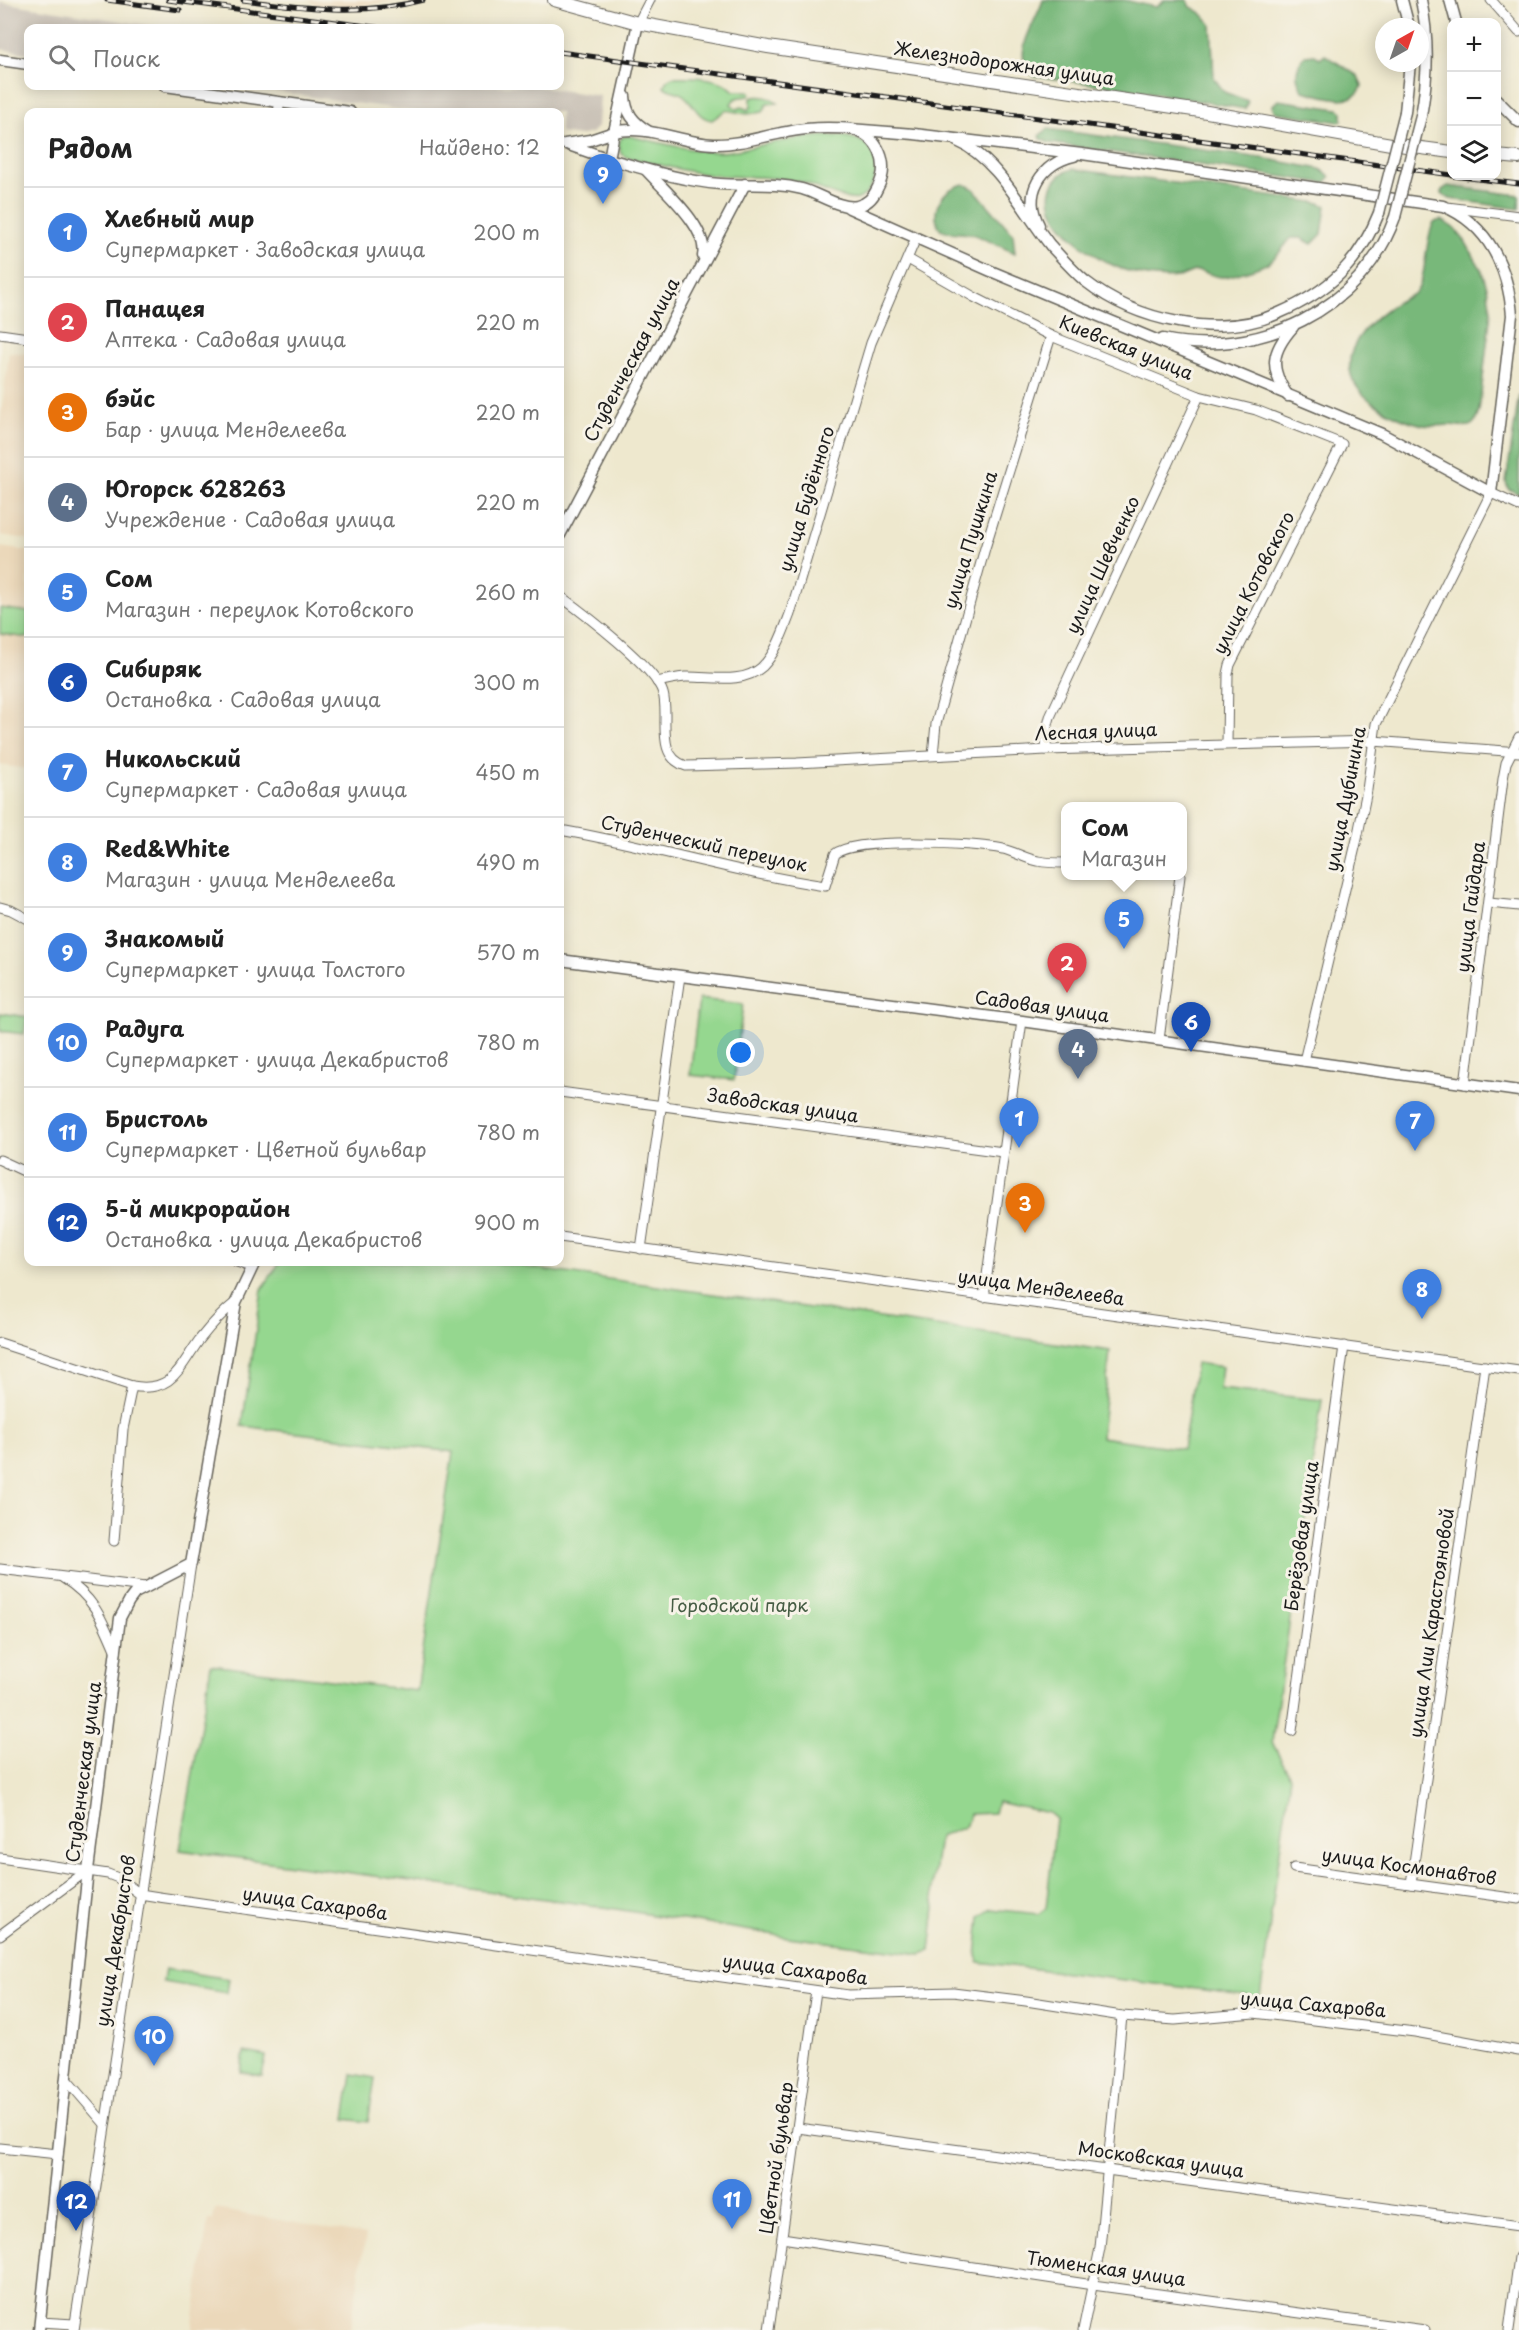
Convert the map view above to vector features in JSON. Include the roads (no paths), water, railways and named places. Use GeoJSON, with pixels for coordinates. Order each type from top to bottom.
{"type":"FeatureCollection","features":[{"type":"Feature","properties":{"kind":"main road","name":"Железнодорожная улица"},"geometry":{"type":"LineString","coordinates":[[554,0],[638,23],[779,49],[1185,109],[1447,151]]}},
{"type":"Feature","properties":{"kind":"main road"},"geometry":{"type":"LineString","coordinates":[[1501,156],[1519,158]]}},
{"type":"Feature","properties":{"kind":"street"},"geometry":{"type":"LineString","coordinates":[[609,159],[638,23],[650,0]]}},
{"type":"Feature","properties":{"kind":"street"},"geometry":{"type":"LineString","coordinates":[[1402,0],[1407,18]]}},
{"type":"Feature","properties":{"kind":"street"},"geometry":{"type":"LineString","coordinates":[[1137,333],[1167,340],[1211,344],[1251,340],[1293,326],[1332,303],[1357,282],[1385,243],[1395,217],[1421,116],[1425,93],[1426,47],[1421,0]]}},
{"type":"Feature","properties":{"kind":"street"},"geometry":{"type":"LineString","coordinates":[[1449,0],[1455,18]]}},
{"type":"Feature","properties":{"kind":"street"},"geometry":{"type":"LineString","coordinates":[[1491,0],[1519,32]]}},
{"type":"Feature","properties":{"kind":"street"},"geometry":{"type":"LineString","coordinates":[[0,60],[24,63]]}},
{"type":"Feature","properties":{"kind":"street"},"geometry":{"type":"LineString","coordinates":[[943,137],[962,143],[987,162],[1050,244],[1086,281],[1131,307],[1185,323],[1254,322],[1290,309],[1326,287],[1358,255],[1379,213],[1405,112],[1409,72]]}},
{"type":"Feature","properties":{"kind":"street"},"geometry":{"type":"LineString","coordinates":[[624,87],[627,112],[638,125],[651,132]]}},
{"type":"Feature","properties":{"kind":"street"},"geometry":{"type":"LineString","coordinates":[[187,90],[279,107]]}},
{"type":"Feature","properties":{"kind":"street"},"geometry":{"type":"LineString","coordinates":[[1501,103],[1519,122]]}},
{"type":"Feature","properties":{"kind":"street"},"geometry":{"type":"LineString","coordinates":[[849,208],[863,204],[874,196],[881,182],[884,165],[876,145],[850,129]]}},
{"type":"Feature","properties":{"kind":"street"},"geometry":{"type":"LineString","coordinates":[[564,143],[590,140],[627,130],[725,144],[800,130],[850,129],[943,137],[1082,154],[1519,216]]}},
{"type":"Feature","properties":{"kind":"street"},"geometry":{"type":"LineString","coordinates":[[564,144],[646,169],[721,184],[788,185],[809,191],[1137,333],[1382,435],[1519,506]]}},
{"type":"Feature","properties":{"kind":"street"},"geometry":{"type":"LineString","coordinates":[[1050,244],[1036,220],[1033,205],[1036,182],[1049,166],[1082,154]]}},
{"type":"Feature","properties":{"kind":"street"},"geometry":{"type":"LineString","coordinates":[[646,169],[698,228],[705,245],[701,265]]}},
{"type":"Feature","properties":{"kind":"street","name":"Студенческая улица"},"geometry":{"type":"LineString","coordinates":[[564,527],[745,184]]}},
{"type":"Feature","properties":{"kind":"street"},"geometry":{"type":"LineString","coordinates":[[1443,206],[1471,222],[1484,236],[1495,251],[1505,273],[1510,292],[1512,315],[1491,493]]}},
{"type":"Feature","properties":{"kind":"street","name":"улица Будённого"},"geometry":{"type":"LineString","coordinates":[[657,682],[685,677],[742,676],[753,673],[771,656],[790,614],[871,343],[916,238]]}},
{"type":"Feature","properties":{"kind":"street","name":"Киевская улица"},"geometry":{"type":"LineString","coordinates":[[908,259],[974,297],[1051,336],[1199,396],[1256,410],[1342,444]]}},
{"type":"Feature","properties":{"kind":"street"},"geometry":{"type":"LineString","coordinates":[[1288,396],[1277,380],[1275,361],[1279,345],[1293,326]]}},
{"type":"Feature","properties":{"kind":"street"},"geometry":{"type":"LineString","coordinates":[[0,334],[24,337]]}},
{"type":"Feature","properties":{"kind":"street","name":"улица Пушкина"},"geometry":{"type":"LineString","coordinates":[[933,755],[936,724],[985,548],[1051,336]]}},
{"type":"Feature","properties":{"kind":"street","name":"улица Шевченко"},"geometry":{"type":"LineString","coordinates":[[1046,750],[1050,717],[1199,396]]}},
{"type":"Feature","properties":{"kind":"street","name":"улица Котовского"},"geometry":{"type":"LineString","coordinates":[[1227,744],[1230,665],[1342,444]]}},
{"type":"Feature","properties":{"kind":"street","name":"улица Дубинина"},"geometry":{"type":"LineString","coordinates":[[1304,1060],[1357,839],[1367,790],[1376,724],[1491,493]]}},
{"type":"Feature","properties":{"kind":"street"},"geometry":{"type":"LineString","coordinates":[[564,599],[622,647],[657,682]]}},
{"type":"Feature","properties":{"kind":"street","name":"Лесная улица"},"geometry":{"type":"LineString","coordinates":[[657,682],[663,691],[666,744],[669,753],[681,764],[697,767],[1046,750],[1373,741],[1515,752]]}},
{"type":"Feature","properties":{"kind":"street","name":"улица Гайдара"},"geometry":{"type":"LineString","coordinates":[[1465,1084],[1503,779],[1506,763],[1515,752],[1519,737]]}},
{"type":"Feature","properties":{"kind":"street","name":"Студенческий переулок"},"geometry":{"type":"LineString","coordinates":[[564,831],[687,856],[768,878],[825,886],[835,854],[849,846],[924,843],[960,845],[1002,849],[1039,862],[1061,863]]}},
{"type":"Feature","properties":{"kind":"street"},"geometry":{"type":"LineString","coordinates":[[1159,1040],[1179,880]]}},
{"type":"Feature","properties":{"kind":"street"},"geometry":{"type":"LineString","coordinates":[[1488,903],[1519,906]]}},
{"type":"Feature","properties":{"kind":"street"},"geometry":{"type":"LineString","coordinates":[[0,907],[24,917]]}},
{"type":"Feature","properties":{"kind":"street","name":"Садовая улица"},"geometry":{"type":"LineString","coordinates":[[564,961],[1022,1021],[1519,1091]]}},
{"type":"Feature","properties":{"kind":"street"},"geometry":{"type":"LineString","coordinates":[[641,1249],[680,976]]}},
{"type":"Feature","properties":{"kind":"street"},"geometry":{"type":"LineString","coordinates":[[984,1297],[1022,1021]]}},
{"type":"Feature","properties":{"kind":"street","name":"Заводская улица"},"geometry":{"type":"LineString","coordinates":[[564,1093],[1003,1152]]}},
{"type":"Feature","properties":{"kind":"street"},"geometry":{"type":"LineString","coordinates":[[0,1160],[24,1171]]}},
{"type":"Feature","properties":{"kind":"street","name":"улица Менделеева"},"geometry":{"type":"LineString","coordinates":[[564,1238],[1519,1371]]}},
{"type":"Feature","properties":{"kind":"street"},"geometry":{"type":"LineString","coordinates":[[191,1564],[236,1302],[253,1266]]}},
{"type":"Feature","properties":{"kind":"street"},"geometry":{"type":"LineString","coordinates":[[0,1343],[132,1386],[157,1387],[178,1373],[210,1326],[222,1312],[236,1302]]}},
{"type":"Feature","properties":{"kind":"street","name":"Берёзовая улица"},"geometry":{"type":"LineString","coordinates":[[1292,1731],[1344,1346]]}},
{"type":"Feature","properties":{"kind":"street","name":"улица Лии Карастояновой"},"geometry":{"type":"LineString","coordinates":[[1411,1884],[1485,1366]]}},
{"type":"Feature","properties":{"kind":"street"},"geometry":{"type":"LineString","coordinates":[[114,1541],[123,1429],[132,1386]]}},
{"type":"Feature","properties":{"kind":"street","name":"Студенческая улица"},"geometry":{"type":"LineString","coordinates":[[39,2326],[88,1870],[120,1618],[135,1593],[191,1564]]}},
{"type":"Feature","properties":{"kind":"street","name":"улица Декабристов"},"geometry":{"type":"LineString","coordinates":[[74,2327],[108,2093],[191,1564]]}},
{"type":"Feature","properties":{"kind":"street"},"geometry":{"type":"LineString","coordinates":[[0,1569],[145,1587]]}},
{"type":"Feature","properties":{"kind":"street"},"geometry":{"type":"LineString","coordinates":[[58,1575],[80,1588],[88,1598],[96,1609],[116,1652]]}},
{"type":"Feature","properties":{"kind":"street"},"geometry":{"type":"LineString","coordinates":[[0,1858],[88,1870],[118,1878],[141,1894]]}},
{"type":"Feature","properties":{"kind":"street","name":"улица Космонавтов"},"geometry":{"type":"LineString","coordinates":[[1294,1868],[1519,1899]]}},
{"type":"Feature","properties":{"kind":"street"},"geometry":{"type":"LineString","coordinates":[[0,1935],[88,1870]]}},
{"type":"Feature","properties":{"kind":"street","name":"улица Сахарова"},"geometry":{"type":"LineString","coordinates":[[141,1894],[816,1991],[866,1996],[926,1991],[953,1992],[1122,2016],[1175,2020],[1254,2013],[1415,2032],[1519,2051]]}},
{"type":"Feature","properties":{"kind":"street","name":"Цветной бульвар"},"geometry":{"type":"LineString","coordinates":[[769,2330],[816,1991]]}},
{"type":"Feature","properties":{"kind":"street"},"geometry":{"type":"LineString","coordinates":[[1083,2330],[1100,2248],[1122,2016]]}},
{"type":"Feature","properties":{"kind":"street"},"geometry":{"type":"LineString","coordinates":[[66,2079],[104,2123]]}},
{"type":"Feature","properties":{"kind":"street","name":"Московская улица"},"geometry":{"type":"LineString","coordinates":[[798,2128],[1519,2226]]}},
{"type":"Feature","properties":{"kind":"street"},"geometry":{"type":"LineString","coordinates":[[0,2148],[58,2154]]}},
{"type":"Feature","properties":{"kind":"street","name":"Тюменская улица"},"geometry":{"type":"LineString","coordinates":[[782,2238],[1093,2285],[1425,2330]]}},
{"type":"Feature","properties":{"kind":"street"},"geometry":{"type":"LineString","coordinates":[[1509,2330],[1519,2257]]}},
{"type":"Feature","properties":{"kind":"street"},"geometry":{"type":"LineString","coordinates":[[39,2326],[74,2327]]}},
{"type":"Feature","properties":{"kind":"railway"},"geometry":{"type":"LineString","coordinates":[[107,0],[180,10]]}},
{"type":"Feature","properties":{"kind":"railway"},"geometry":{"type":"LineString","coordinates":[[168,0],[351,24]]}},
{"type":"Feature","properties":{"kind":"railway"},"geometry":{"type":"LineString","coordinates":[[243,0],[333,9],[378,8],[423,0]]}},
{"type":"Feature","properties":{"kind":"railway"},"geometry":{"type":"LineString","coordinates":[[564,53],[1447,174]]}},
{"type":"Feature","properties":{"kind":"railway"},"geometry":{"type":"LineString","coordinates":[[1486,180],[1519,184]]}},
{"type":"Feature","properties":{"kind":"place","name":"Знакомый"},"geometry":{"type":"Point","coordinates":[603,204]}},
{"type":"Feature","properties":{"kind":"place","name":"Сом"},"geometry":{"type":"Point","coordinates":[1124,949]}},
{"type":"Feature","properties":{"kind":"place","name":"Панацея"},"geometry":{"type":"Point","coordinates":[1067,993]}},
{"type":"Feature","properties":{"kind":"place","name":"Сибиряк"},"geometry":{"type":"Point","coordinates":[1191,1052]}},
{"type":"Feature","properties":{"kind":"place","name":"Югорск 628263"},"geometry":{"type":"Point","coordinates":[1078,1079]}},
{"type":"Feature","properties":{"kind":"place","name":"Хлебный мир"},"geometry":{"type":"Point","coordinates":[1019,1148]}},
{"type":"Feature","properties":{"kind":"place","name":"Никольский"},"geometry":{"type":"Point","coordinates":[1415,1151]}},
{"type":"Feature","properties":{"kind":"place","name":"бэйс"},"geometry":{"type":"Point","coordinates":[1025,1233]}},
{"type":"Feature","properties":{"kind":"place","name":"Red&White"},"geometry":{"type":"Point","coordinates":[1422,1319]}},
{"type":"Feature","properties":{"kind":"place","name":"Радуга"},"geometry":{"type":"Point","coordinates":[154,2066]}},
{"type":"Feature","properties":{"kind":"place","name":"Бристоль"},"geometry":{"type":"Point","coordinates":[732,2229]}},
{"type":"Feature","properties":{"kind":"place","name":"5-й микрорайон"},"geometry":{"type":"Point","coordinates":[76,2231]}},
{"type":"Feature","properties":{"kind":"park label","name":"Городской парк"},"geometry":{"type":"Point","coordinates":[739,1606]}}]}
